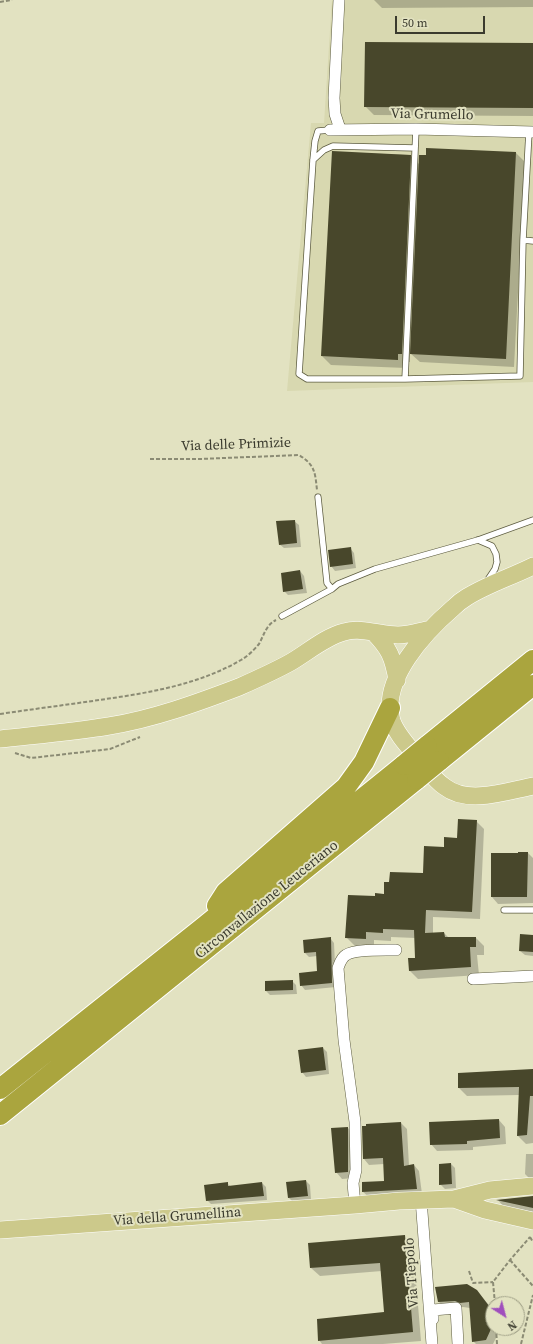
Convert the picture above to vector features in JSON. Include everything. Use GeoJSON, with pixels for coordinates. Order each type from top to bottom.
{"type":"FeatureCollection","features":[{"type":"Feature","properties":{"kind":"highway","name":"Circonvallazione Leuceriano"},"geometry":{"type":"LineString","coordinates":[[0,1115],[433,753],[533,660]]}},
{"type":"Feature","properties":{"kind":"highway","name":"Circonvallazione Leuceriano"},"geometry":{"type":"LineString","coordinates":[[433,753],[533,685]]}},
{"type":"Feature","properties":{"kind":"highway"},"geometry":{"type":"LineString","coordinates":[[201,930],[226,892],[346,787],[364,762],[390,708]]}},
{"type":"Feature","properties":{"kind":"highway","name":"Circonvallazione Leuceriano"},"geometry":{"type":"LineString","coordinates":[[0,1089],[201,930],[410,772]]}},
{"type":"Feature","properties":{"kind":"main road"},"geometry":{"type":"LineString","coordinates":[[533,566],[466,597],[431,629],[411,653],[393,690],[390,708],[392,721],[403,741],[439,783],[455,794],[480,796],[533,786]]}},
{"type":"Feature","properties":{"kind":"main road"},"geometry":{"type":"LineString","coordinates":[[5,745],[134,721],[179,709],[241,686],[268,674],[330,638],[344,632],[354,630],[398,635],[431,629]]}},
{"type":"Feature","properties":{"kind":"main road"},"geometry":{"type":"LineString","coordinates":[[373,632],[389,650],[397,680]]}},
{"type":"Feature","properties":{"kind":"main road","name":"Via della Grumellina"},"geometry":{"type":"LineString","coordinates":[[0,1230],[421,1200],[454,1199],[490,1190],[533,1186]]}},
{"type":"Feature","properties":{"kind":"main road","name":"Via della Grumellina"},"geometry":{"type":"LineString","coordinates":[[454,1199],[531,1229]]}},
{"type":"Feature","properties":{"kind":"street"},"geometry":{"type":"LineString","coordinates":[[335,129],[334,98],[339,0]]}},
{"type":"Feature","properties":{"kind":"street","name":"Via Grumello"},"geometry":{"type":"LineString","coordinates":[[335,129],[416,129],[531,132]]}},
{"type":"Feature","properties":{"kind":"street"},"geometry":{"type":"LineString","coordinates":[[355,1205],[353,1183],[356,1170],[355,1122],[344,1040],[338,968],[340,960],[345,955],[352,952],[396,950]]}},
{"type":"Feature","properties":{"kind":"street"},"geometry":{"type":"LineString","coordinates":[[473,979],[533,976]]}},
{"type":"Feature","properties":{"kind":"street","name":"Via Tiepolo"},"geometry":{"type":"LineString","coordinates":[[421,1200],[432,1344]]}},
{"type":"Feature","properties":{"kind":"street"},"geometry":{"type":"LineString","coordinates":[[435,1344],[433,1310],[456,1308],[458,1344]]}},
{"type":"Feature","properties":{"kind":"lane"},"geometry":{"type":"LineString","coordinates":[[335,129],[318,131],[315,141],[299,374],[307,379],[405,379],[520,376],[523,240],[531,151],[531,132]]}},
{"type":"Feature","properties":{"kind":"lane"},"geometry":{"type":"LineString","coordinates":[[405,379],[416,129]]}},
{"type":"Feature","properties":{"kind":"lane"},"geometry":{"type":"LineString","coordinates":[[313,160],[324,150],[333,146],[416,148]]}},
{"type":"Feature","properties":{"kind":"lane"},"geometry":{"type":"LineString","coordinates":[[523,240],[533,241]]}},
{"type":"Feature","properties":{"kind":"lane"},"geometry":{"type":"LineString","coordinates":[[318,497],[327,582],[332,589]]}},
{"type":"Feature","properties":{"kind":"lane"},"geometry":{"type":"LineString","coordinates":[[282,616],[332,589],[338,584],[375,569],[478,540],[533,520]]}},
{"type":"Feature","properties":{"kind":"lane"},"geometry":{"type":"LineString","coordinates":[[478,540],[492,546],[496,554],[497,562],[496,570],[480,590]]}},
{"type":"Feature","properties":{"kind":"lane"},"geometry":{"type":"LineString","coordinates":[[504,910],[533,910]]}},
{"type":"Feature","properties":{"kind":"path"},"geometry":{"type":"LineString","coordinates":[[0,2],[12,0]]}},
{"type":"Feature","properties":{"kind":"path","name":"Via delle Primizie"},"geometry":{"type":"LineString","coordinates":[[150,459],[199,459],[299,455],[313,467],[316,475],[318,497]]}},
{"type":"Feature","properties":{"kind":"path"},"geometry":{"type":"LineString","coordinates":[[0,714],[138,694],[166,689],[195,680],[222,670],[250,655],[258,645],[267,627],[273,621],[282,616]]}},
{"type":"Feature","properties":{"kind":"path"},"geometry":{"type":"LineString","coordinates":[[5,745],[31,758],[110,749],[140,737]]}},
{"type":"Feature","properties":{"kind":"path"},"geometry":{"type":"LineString","coordinates":[[531,1229],[533,1242]]}},
{"type":"Feature","properties":{"kind":"path"},"geometry":{"type":"LineString","coordinates":[[494,1296],[493,1282],[531,1229]]}},
{"type":"Feature","properties":{"kind":"path"},"geometry":{"type":"LineString","coordinates":[[510,1260],[533,1286]]}},
{"type":"Feature","properties":{"kind":"path"},"geometry":{"type":"LineString","coordinates":[[469,1271],[473,1283],[493,1282]]}},
{"type":"Feature","properties":{"kind":"path"},"geometry":{"type":"LineString","coordinates":[[521,1344],[533,1295]]}},
{"type":"Feature","properties":{"kind":"shaded area"},"geometry":{"type":"Polygon","coordinates":[[[332,0],[533,0],[533,382],[287,391],[311,123],[324,123],[332,0]]]}},
{"type":"Feature","properties":{"kind":"building"},"geometry":{"type":"Polygon","coordinates":[[[365,42],[533,43],[533,108],[364,107],[365,42]]]}},
{"type":"Feature","properties":{"kind":"building"},"geometry":{"type":"Polygon","coordinates":[[[426,148],[516,152],[506,359],[410,354],[419,155],[426,155],[426,148]]]}},
{"type":"Feature","properties":{"kind":"building"},"geometry":{"type":"Polygon","coordinates":[[[332,151],[411,155],[402,354],[398,354],[398,360],[321,356],[332,151]]]}},
{"type":"Feature","properties":{"kind":"building"},"geometry":{"type":"Polygon","coordinates":[[[295,520],[297,543],[279,545],[276,521],[295,520]]]}},
{"type":"Feature","properties":{"kind":"building"},"geometry":{"type":"Polygon","coordinates":[[[351,547],[353,564],[330,567],[328,550],[351,547]]]}},
{"type":"Feature","properties":{"kind":"building"},"geometry":{"type":"Polygon","coordinates":[[[300,570],[303,589],[283,592],[281,573],[300,570]]]}},
{"type":"Feature","properties":{"kind":"building"},"geometry":{"type":"Polygon","coordinates":[[[458,819],[477,820],[472,912],[426,910],[425,933],[444,932],[445,937],[476,937],[476,947],[470,947],[471,967],[409,971],[408,958],[415,958],[414,930],[383,929],[383,933],[366,932],[366,939],[345,938],[348,895],[375,896],[375,893],[384,894],[384,882],[389,882],[390,872],[423,873],[424,846],[444,847],[444,837],[457,838],[458,819]]]}},
{"type":"Feature","properties":{"kind":"building"},"geometry":{"type":"Polygon","coordinates":[[[528,852],[527,897],[491,897],[491,853],[528,852]]]}},
{"type":"Feature","properties":{"kind":"building"},"geometry":{"type":"Polygon","coordinates":[[[520,934],[533,935],[533,952],[519,951],[520,934]]]}},
{"type":"Feature","properties":{"kind":"building"},"geometry":{"type":"Polygon","coordinates":[[[331,937],[332,983],[300,986],[299,973],[317,971],[316,952],[304,953],[303,940],[331,937]]]}},
{"type":"Feature","properties":{"kind":"building"},"geometry":{"type":"Polygon","coordinates":[[[293,980],[293,990],[265,991],[265,981],[293,980]]]}},
{"type":"Feature","properties":{"kind":"building"},"geometry":{"type":"Polygon","coordinates":[[[323,1047],[326,1070],[301,1073],[298,1050],[323,1047]]]}},
{"type":"Feature","properties":{"kind":"building"},"geometry":{"type":"Polygon","coordinates":[[[533,1069],[533,1096],[530,1096],[527,1135],[517,1136],[519,1087],[458,1088],[458,1073],[533,1069]]]}},
{"type":"Feature","properties":{"kind":"building"},"geometry":{"type":"Polygon","coordinates":[[[499,1119],[500,1138],[467,1141],[467,1144],[430,1145],[429,1122],[499,1119]]]}},
{"type":"Feature","properties":{"kind":"building"},"geometry":{"type":"Polygon","coordinates":[[[401,1122],[404,1166],[414,1164],[417,1189],[362,1192],[362,1182],[384,1181],[383,1158],[363,1159],[362,1126],[366,1126],[366,1124],[401,1122]]]}},
{"type":"Feature","properties":{"kind":"building"},"geometry":{"type":"Polygon","coordinates":[[[348,1127],[348,1172],[335,1173],[331,1128],[348,1127]]]}},
{"type":"Feature","properties":{"kind":"building"},"geometry":{"type":"Polygon","coordinates":[[[451,1163],[452,1184],[439,1185],[439,1164],[451,1163]]]}},
{"type":"Feature","properties":{"kind":"building"},"geometry":{"type":"Polygon","coordinates":[[[306,1180],[308,1196],[288,1198],[286,1182],[306,1180]]]}},
{"type":"Feature","properties":{"kind":"building"},"geometry":{"type":"Polygon","coordinates":[[[228,1182],[228,1186],[262,1182],[264,1196],[206,1201],[204,1185],[228,1182]]]}},
{"type":"Feature","properties":{"kind":"building"},"geometry":{"type":"Polygon","coordinates":[[[533,1196],[533,1208],[496,1200],[533,1196]]]}},
{"type":"Feature","properties":{"kind":"building"},"geometry":{"type":"Polygon","coordinates":[[[405,1235],[413,1332],[318,1341],[317,1319],[384,1312],[380,1263],[310,1268],[308,1243],[405,1235]]]}},
{"type":"Feature","properties":{"kind":"building"},"geometry":{"type":"Polygon","coordinates":[[[467,1284],[477,1290],[485,1301],[485,1336],[488,1336],[486,1340],[472,1342],[469,1302],[438,1302],[435,1287],[467,1284]]]}}]}
